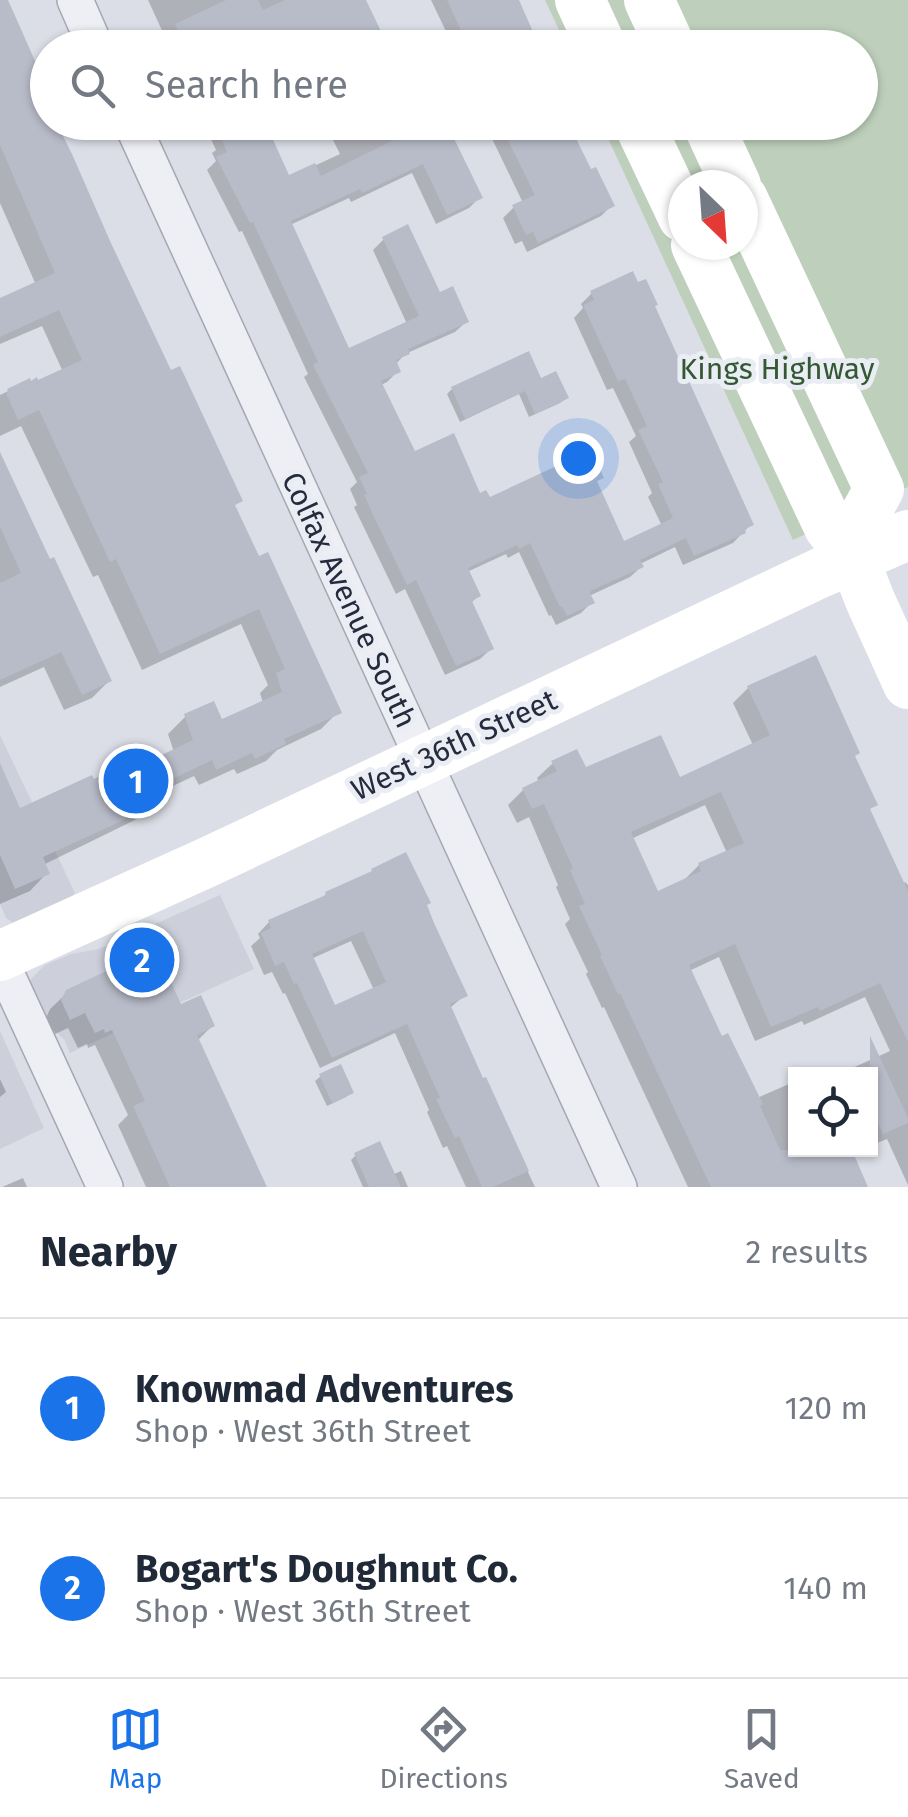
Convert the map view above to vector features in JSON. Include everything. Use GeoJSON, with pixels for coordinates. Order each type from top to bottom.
{"type":"FeatureCollection","features":[{"type":"Feature","properties":{"kind":"street"},"geometry":{"type":"LineString","coordinates":[[75,0],[88,30]]}},
{"type":"Feature","properties":{"kind":"street"},"geometry":{"type":"LineString","coordinates":[[580,0],[594,30]]}},
{"type":"Feature","properties":{"kind":"street"},"geometry":{"type":"LineString","coordinates":[[649,0],[663,30]]}},
{"type":"Feature","properties":{"kind":"street","name":"Colfax Avenue South"},"geometry":{"type":"LineString","coordinates":[[139,140],[618,1187]]}},
{"type":"Feature","properties":{"kind":"street"},"geometry":{"type":"LineString","coordinates":[[647,140],[668,185]]}},
{"type":"Feature","properties":{"kind":"street"},"geometry":{"type":"LineString","coordinates":[[715,140],[729,170]]}},
{"type":"Feature","properties":{"kind":"street"},"geometry":{"type":"LineString","coordinates":[[758,232],[880,489],[863,518],[854,559]]}},
{"type":"Feature","properties":{"kind":"street"},"geometry":{"type":"LineString","coordinates":[[703,260],[828,528],[854,559],[908,684]]}},
{"type":"Feature","properties":{"kind":"street","name":"West 36th Street"},"geometry":{"type":"LineString","coordinates":[[0,958],[908,535]]}},
{"type":"Feature","properties":{"kind":"street"},"geometry":{"type":"LineString","coordinates":[[0,958],[104,1187]]}},
{"type":"Feature","properties":{"kind":"shaded area"},"geometry":{"type":"Polygon","coordinates":[[[0,735],[75,893],[42,925],[20,928],[6,918],[0,904],[0,735]]]}},
{"type":"Feature","properties":{"kind":"shaded area"},"geometry":{"type":"Polygon","coordinates":[[[220,895],[254,969],[70,1053],[64,1039],[39,1018],[27,993],[31,979],[45,965],[71,954],[99,949],[220,895]]]}},
{"type":"Feature","properties":{"kind":"shaded area"},"geometry":{"type":"Polygon","coordinates":[[[0,1031],[44,1128],[0,1149],[0,1031]]]}},
{"type":"Feature","properties":{"kind":"green space","name":"Kings Highway"},"geometry":{"type":"Polygon","coordinates":[[[545,0],[908,0],[908,487],[793,540],[609,140],[878,140],[878,30],[559,30],[545,0]]]}},
{"type":"Feature","properties":{"kind":"building"},"geometry":{"type":"Polygon","coordinates":[[[0,0],[8,0],[30,50],[30,140],[65,140],[171,370],[180,366],[243,501],[235,505],[259,556],[268,552],[342,713],[284,739],[286,744],[255,759],[252,753],[216,770],[212,760],[160,785],[164,799],[43,857],[50,874],[15,889],[0,855],[0,763],[20,808],[145,754],[149,761],[193,740],[184,714],[214,701],[222,719],[282,692],[276,673],[285,669],[259,609],[160,654],[116,559],[110,562],[39,410],[18,420],[7,389],[82,360],[59,310],[0,337],[0,298],[55,273],[0,145],[0,0]]]}},
{"type":"Feature","properties":{"kind":"building"},"geometry":{"type":"Polygon","coordinates":[[[226,0],[258,0],[263,10],[285,0],[366,0],[380,30],[178,30],[175,24],[226,0]]]}},
{"type":"Feature","properties":{"kind":"building"},"geometry":{"type":"Polygon","coordinates":[[[447,0],[519,0],[532,30],[461,30],[447,0]]]}},
{"type":"Feature","properties":{"kind":"building"},"geometry":{"type":"Polygon","coordinates":[[[222,140],[273,140],[289,175],[315,163],[321,176],[394,140],[455,140],[483,198],[447,215],[423,164],[291,221],[349,348],[419,316],[382,237],[408,224],[440,292],[453,286],[469,322],[408,349],[410,354],[396,360],[401,372],[381,381],[415,451],[454,433],[480,493],[486,490],[490,497],[591,450],[604,478],[597,481],[624,541],[673,518],[658,484],[663,482],[638,430],[647,426],[625,379],[618,381],[583,305],[594,300],[590,291],[633,271],[638,282],[646,279],[754,525],[745,529],[746,533],[694,556],[686,538],[640,560],[644,567],[592,590],[595,603],[567,616],[530,543],[519,549],[517,545],[468,568],[481,596],[472,601],[494,649],[456,666],[416,580],[407,585],[364,495],[367,494],[359,477],[368,473],[313,365],[318,362],[253,222],[250,223],[216,157],[227,152],[222,140]]]}},
{"type":"Feature","properties":{"kind":"building"},"geometry":{"type":"Polygon","coordinates":[[[508,140],[577,140],[591,169],[596,167],[615,206],[538,243],[533,232],[526,235],[512,205],[535,195],[508,140]]]}},
{"type":"Feature","properties":{"kind":"building"},"geometry":{"type":"Polygon","coordinates":[[[529,351],[541,378],[556,371],[569,398],[535,414],[525,391],[465,419],[451,387],[529,351]]]}},
{"type":"Feature","properties":{"kind":"building"},"geometry":{"type":"Polygon","coordinates":[[[0,452],[112,681],[82,695],[61,652],[0,680],[0,583],[21,573],[0,527],[0,452]]]}},
{"type":"Feature","properties":{"kind":"building"},"geometry":{"type":"Polygon","coordinates":[[[816,655],[860,753],[855,756],[878,805],[870,809],[908,891],[908,1042],[880,983],[820,1011],[818,1007],[771,1027],[735,944],[689,965],[722,1036],[728,1033],[763,1104],[760,1106],[780,1150],[788,1150],[788,1157],[855,1157],[868,1187],[711,1187],[600,956],[579,906],[585,904],[570,870],[573,868],[544,804],[532,809],[522,788],[557,771],[551,761],[577,749],[586,767],[661,735],[680,777],[770,735],[747,686],[816,655]],[[721,792],[631,832],[658,891],[701,871],[698,863],[744,843],[721,792]]]}},
{"type":"Feature","properties":{"kind":"building"},"geometry":{"type":"Polygon","coordinates":[[[406,852],[468,996],[450,1004],[529,1171],[493,1187],[482,1187],[459,1136],[455,1138],[436,1099],[440,1098],[407,1024],[332,1058],[284,962],[275,966],[261,933],[271,928],[268,920],[326,895],[325,892],[406,852]],[[363,931],[312,954],[335,1005],[386,982],[363,931]]]}},
{"type":"Feature","properties":{"kind":"building"},"geometry":{"type":"Polygon","coordinates":[[[155,948],[181,1004],[201,995],[215,1026],[197,1035],[267,1187],[170,1187],[133,1106],[145,1101],[112,1030],[95,1033],[85,1013],[70,1020],[61,1000],[66,990],[155,948]]]}},
{"type":"Feature","properties":{"kind":"building"},"geometry":{"type":"Polygon","coordinates":[[[870,1036],[908,1118],[908,1123],[883,1134],[878,1123],[878,1067],[870,1067],[870,1036]]]}},
{"type":"Feature","properties":{"kind":"building"},"geometry":{"type":"Polygon","coordinates":[[[341,1064],[354,1093],[332,1103],[319,1074],[341,1064]]]}},
{"type":"Feature","properties":{"kind":"building"},"geometry":{"type":"Polygon","coordinates":[[[380,1141],[401,1187],[369,1187],[354,1153],[380,1141]]]}},
{"type":"Feature","properties":{"kind":"place","name":"Knowmad Adventures"},"geometry":{"type":"Point","coordinates":[136,781]}},
{"type":"Feature","properties":{"kind":"place","name":"Bogart's Doughnut Co."},"geometry":{"type":"Point","coordinates":[142,960]}}]}
